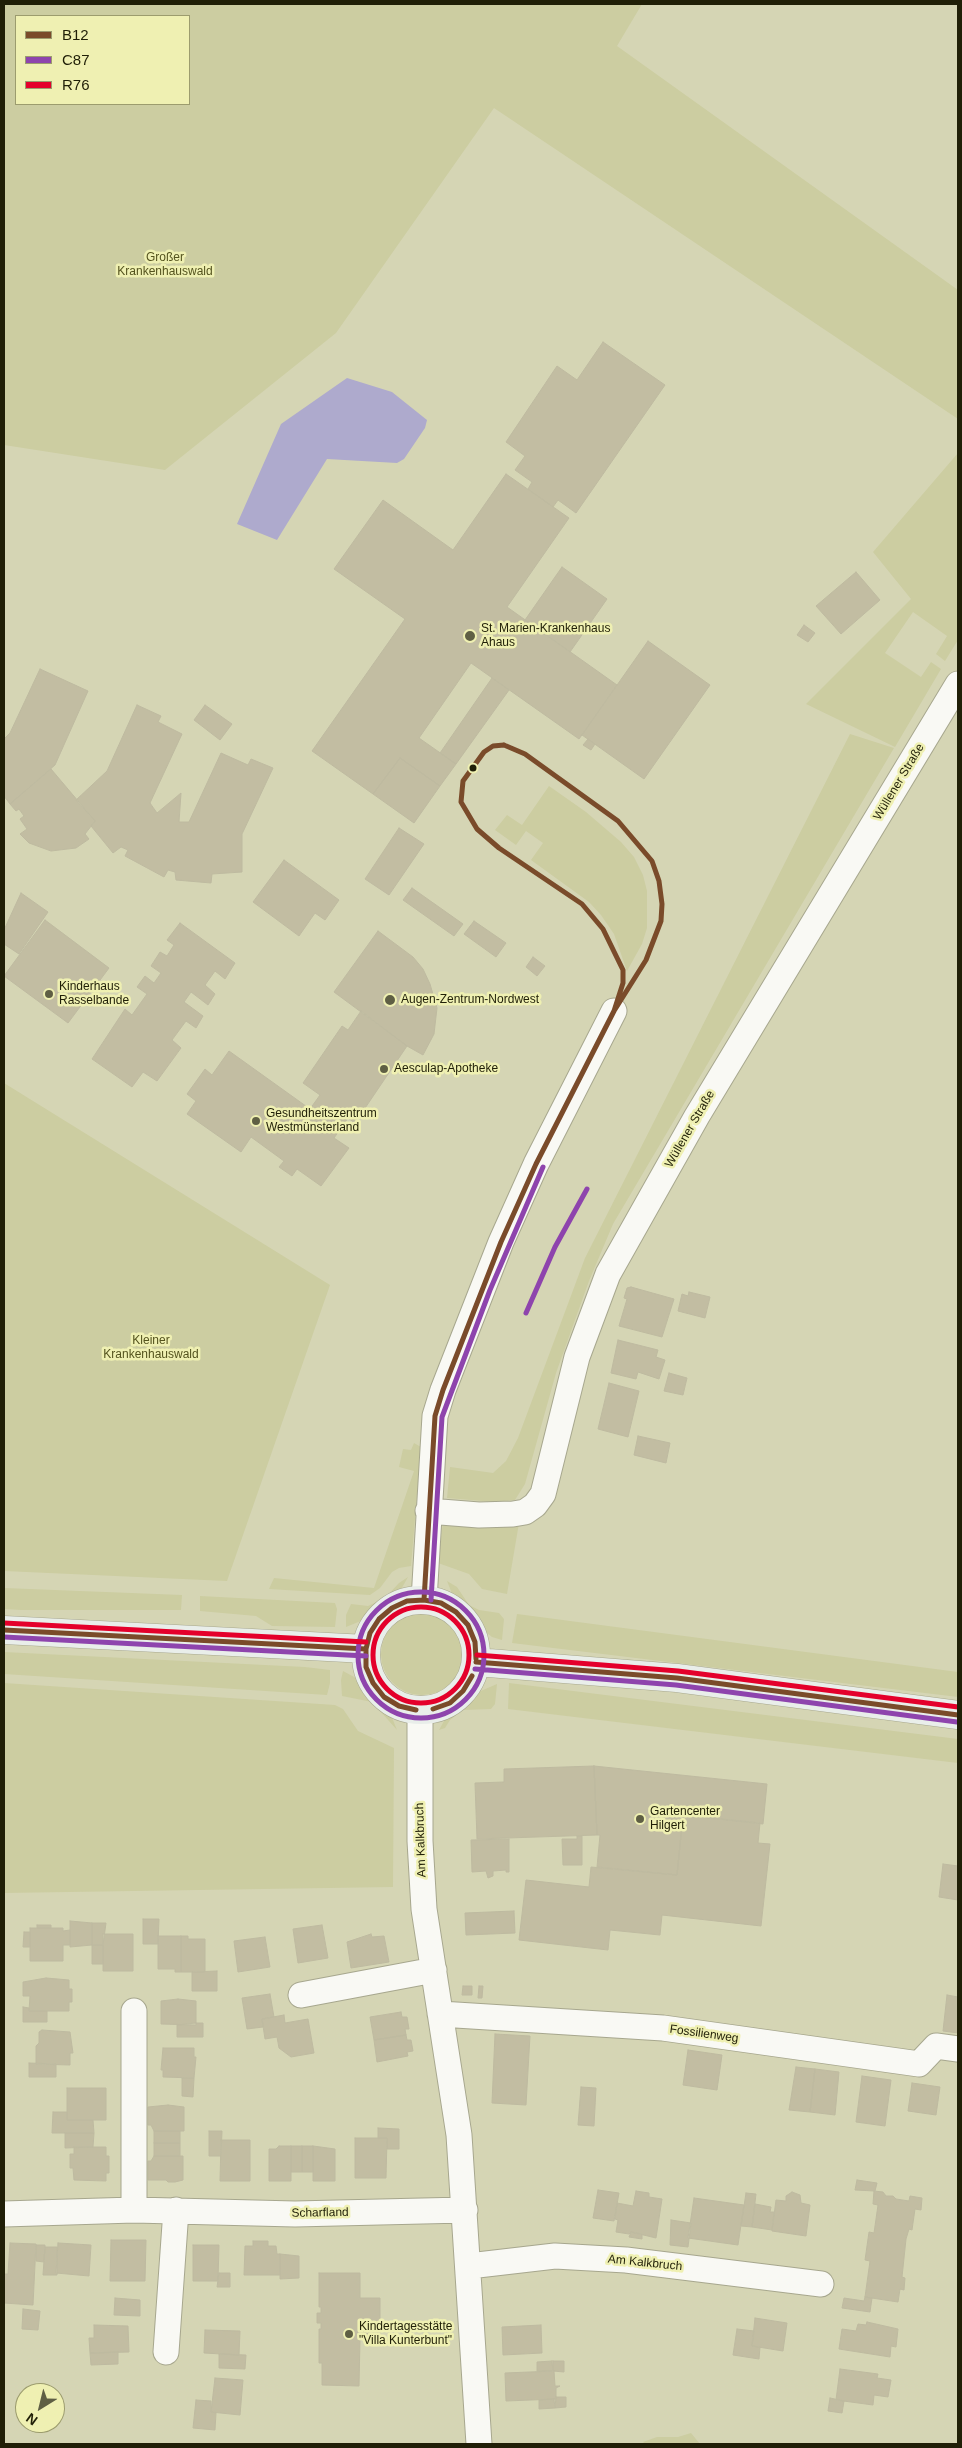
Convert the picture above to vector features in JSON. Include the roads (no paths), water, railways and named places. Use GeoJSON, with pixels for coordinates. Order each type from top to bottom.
{"type":"FeatureCollection","features":[{"type":"Feature","properties":{"kind":"main road"},"geometry":{"type":"LineString","coordinates":[[424,1600],[441,1603],[456,1612],[468,1626],[475,1642],[476,1662],[472,1676],[463,1691],[450,1703],[433,1709],[420,1710],[399,1706],[384,1697],[373,1683],[366,1667],[366,1649],[370,1633],[385,1613],[407,1601],[424,1600]]}},
{"type":"Feature","properties":{"kind":"main road"},"geometry":{"type":"LineString","coordinates":[[4,1630],[366,1649]]}},
{"type":"Feature","properties":{"kind":"main road"},"geometry":{"type":"LineString","coordinates":[[476,1662],[677,1678],[958,1715]]}},
{"type":"Feature","properties":{"kind":"street","name":"Wüllener Straße"},"geometry":{"type":"LineString","coordinates":[[428,1511],[479,1515],[513,1514],[525,1512],[535,1505],[543,1494],[577,1357],[608,1274],[697,1116],[958,684]]}},
{"type":"Feature","properties":{"kind":"street"},"geometry":{"type":"LineString","coordinates":[[424,1600],[428,1511],[436,1416],[443,1390],[501,1242],[536,1164],[614,1011]]}},
{"type":"Feature","properties":{"kind":"street","name":"Am Kalkbruch"},"geometry":{"type":"LineString","coordinates":[[420,1710],[420,1841],[424,1909],[459,2135],[469,2266],[479,2444]]}},
{"type":"Feature","properties":{"kind":"street"},"geometry":{"type":"LineString","coordinates":[[301,1995],[434,1970]]}},
{"type":"Feature","properties":{"kind":"street"},"geometry":{"type":"LineString","coordinates":[[134,2012],[134,2210]]}},
{"type":"Feature","properties":{"kind":"street","name":"Fossilienweg"},"geometry":{"type":"LineString","coordinates":[[440,2014],[663,2028],[919,2064],[936,2046],[958,2049]]}},
{"type":"Feature","properties":{"kind":"street","name":"Scharfland"},"geometry":{"type":"LineString","coordinates":[[4,2214],[134,2210],[295,2214],[465,2210]]}},
{"type":"Feature","properties":{"kind":"street"},"geometry":{"type":"LineString","coordinates":[[166,2352],[176,2210]]}},
{"type":"Feature","properties":{"kind":"street","name":"Am Kalkbruch"},"geometry":{"type":"LineString","coordinates":[[469,2266],[564,2257],[626,2260],[822,2284]]}},
{"type":"Feature","properties":{"kind":"place","name":"St. Marien-Krankenhaus Ahaus"},"geometry":{"type":"Point","coordinates":[470,636]}},
{"type":"Feature","properties":{"kind":"place","name":"Kinderhaus Rasselbande"},"geometry":{"type":"Point","coordinates":[49,994]}},
{"type":"Feature","properties":{"kind":"place","name":"Augen-Zentrum-Nordwest"},"geometry":{"type":"Point","coordinates":[390,1000]}},
{"type":"Feature","properties":{"kind":"place","name":"Aesculap-Apotheke"},"geometry":{"type":"Point","coordinates":[384,1069]}},
{"type":"Feature","properties":{"kind":"place","name":"Gesundheitszentrum Westmünsterland"},"geometry":{"type":"Point","coordinates":[256,1121]}},
{"type":"Feature","properties":{"kind":"place","name":"Gartencenter Hilgert"},"geometry":{"type":"Point","coordinates":[640,1819]}},
{"type":"Feature","properties":{"kind":"place","name":"Kindertagesstätte \"Villa Kunterbunt\""},"geometry":{"type":"Point","coordinates":[349,2334]}},
{"type":"Feature","properties":{"kind":"park label","name":"Großer Krankenhauswald"},"geometry":{"type":"Point","coordinates":[165,265]}},
{"type":"Feature","properties":{"kind":"park label","name":"Kleiner Krankenhauswald"},"geometry":{"type":"Point","coordinates":[151,1348]}}]}
